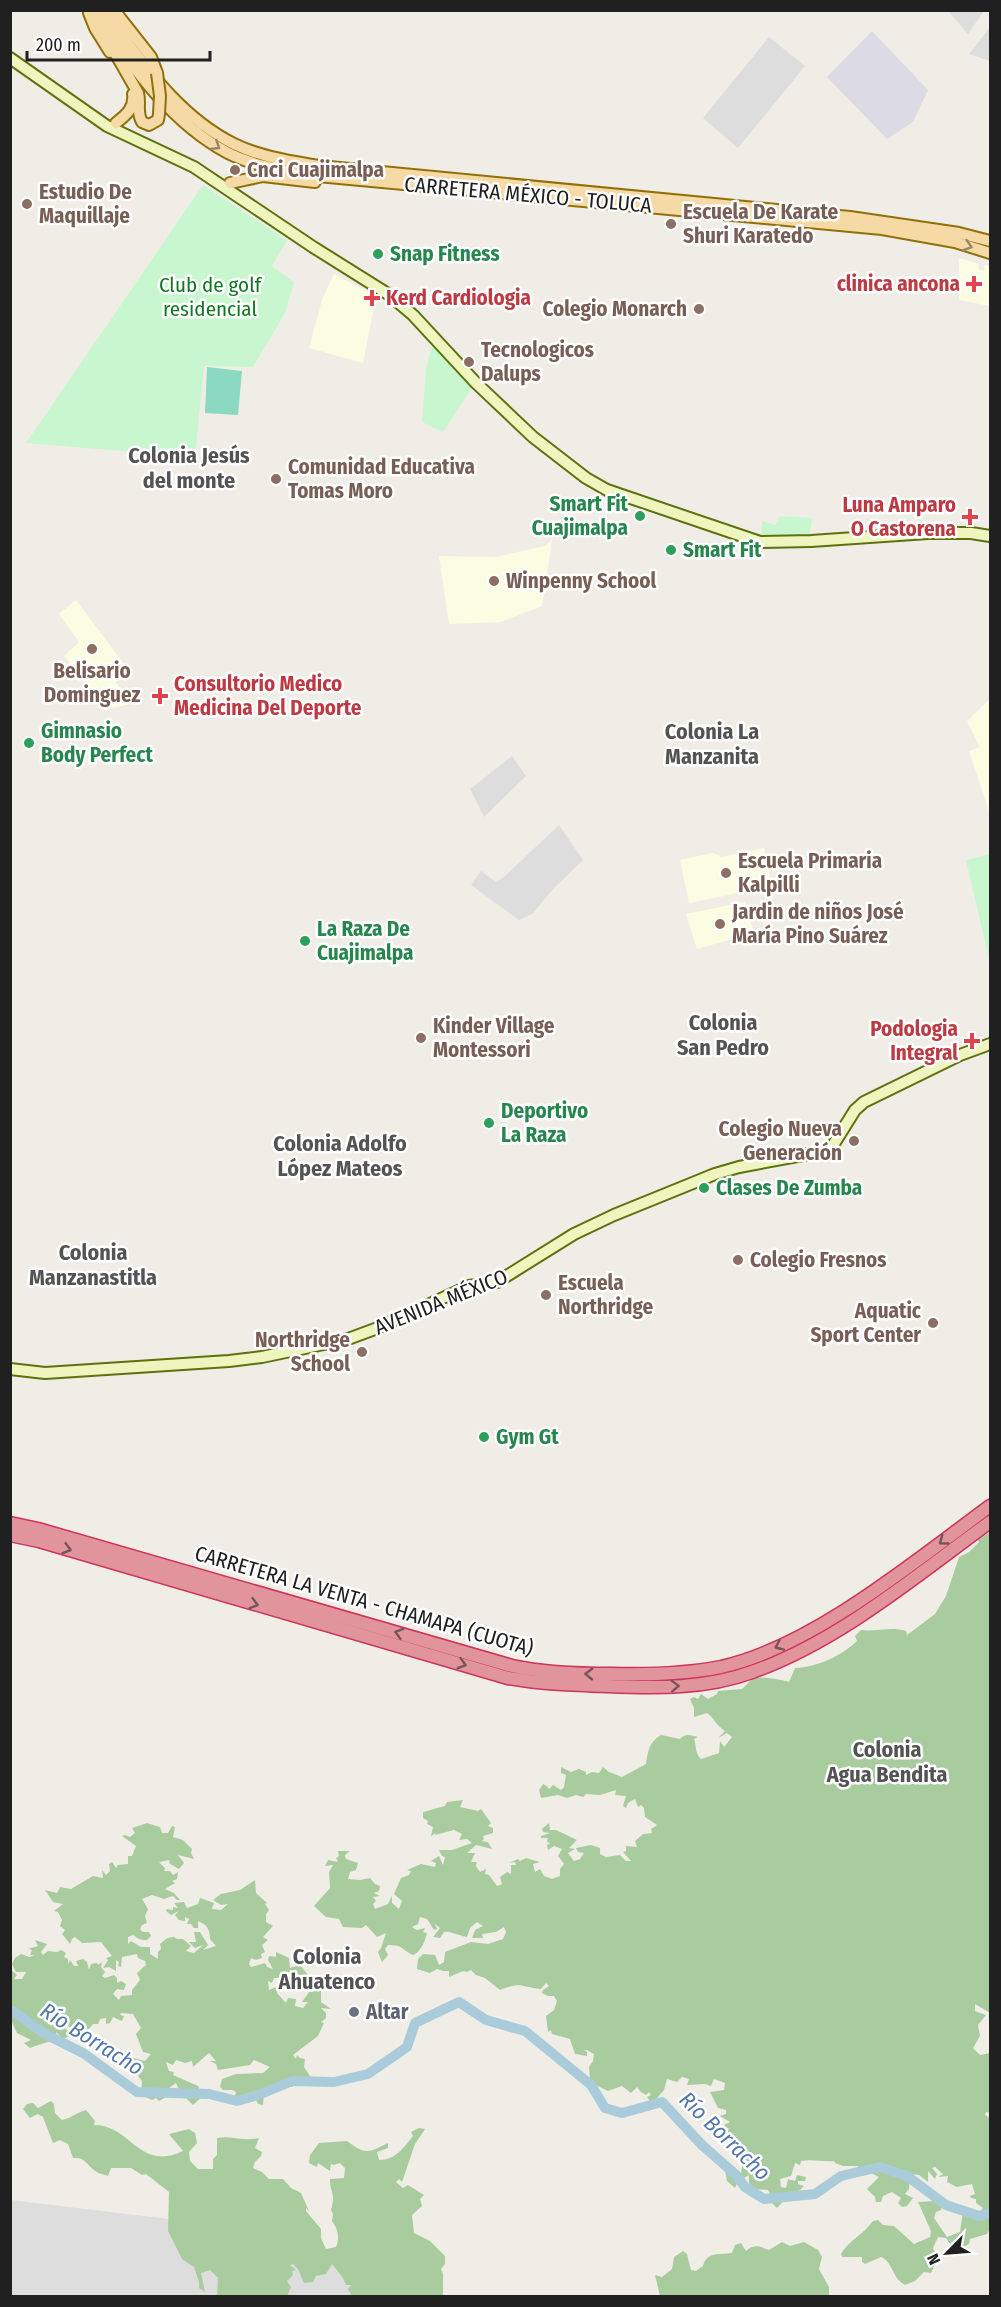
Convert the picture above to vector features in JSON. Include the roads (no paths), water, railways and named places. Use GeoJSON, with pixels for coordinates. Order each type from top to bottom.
{"type":"FeatureCollection","features":[{"type":"Feature","properties":{"kind":"highway","name":"CARRETERA LA VENTA - CHAMAPA (CUOTA)"},"geometry":{"type":"LineString","coordinates":[[10,1523],[38,1529],[512,1666],[548,1672],[648,1675],[722,1667],[784,1644],[857,1602],[990,1506]]}},
{"type":"Feature","properties":{"kind":"highway","name":"CARRETERA LA VENTA - CHAMAPA (CUOTA)"},"geometry":{"type":"LineString","coordinates":[[10,1535],[39,1541],[508,1678],[538,1684],[641,1687],[697,1685],[725,1680],[752,1673],[787,1658],[870,1608],[990,1522]]}},
{"type":"Feature","properties":{"kind":"main road","name":"CARRETERA MÉXICO - TOLUCA"},"geometry":{"type":"LineString","coordinates":[[102,10],[159,83],[192,117],[236,145],[275,158],[319,166],[860,218],[959,233],[990,241]]}},
{"type":"Feature","properties":{"kind":"main road"},"geometry":{"type":"LineString","coordinates":[[90,12],[138,93],[140,101],[138,112],[142,122],[149,125],[158,120],[159,114],[159,85],[151,57],[114,10]]}},
{"type":"Feature","properties":{"kind":"main road","name":"CARRETERA MÉXICO - TOLUCA"},"geometry":{"type":"LineString","coordinates":[[90,12],[143,79],[183,121],[229,154],[270,168],[307,175],[882,229],[955,242],[990,253]]}},
{"type":"Feature","properties":{"kind":"main road"},"geometry":{"type":"LineString","coordinates":[[90,12],[95,28],[130,86],[133,95],[134,100],[130,111],[116,123]]}},
{"type":"Feature","properties":{"kind":"main road"},"geometry":{"type":"LineString","coordinates":[[10,58],[107,126],[194,167],[381,290],[401,305],[476,383],[533,437],[564,462],[607,490],[760,542],[928,533],[971,533],[990,536]]}},
{"type":"Feature","properties":{"kind":"main road"},"geometry":{"type":"LineString","coordinates":[[230,183],[263,176],[294,181],[365,180]]}},
{"type":"Feature","properties":{"kind":"main road","name":"AVENIDA MÉXICO"},"geometry":{"type":"LineString","coordinates":[[10,1369],[45,1373],[229,1361],[262,1357],[348,1339],[469,1286],[497,1282],[574,1234],[614,1215],[715,1174],[739,1167],[830,1150],[855,1110],[864,1102],[960,1055],[990,1044]]}},
{"type":"Feature","properties":{"kind":"waterway","name":"Río Borracho"},"geometry":{"type":"LineString","coordinates":[[10,2012],[13,2011],[45,2034],[83,2053],[137,2092],[209,2094],[237,2101],[292,2081],[334,2082],[368,2074],[407,2047],[415,2023],[459,2002],[486,2020],[525,2031],[591,2085],[605,2108],[622,2113],[662,2102],[702,2145],[735,2174],[745,2187],[764,2199],[815,2194],[841,2176],[880,2167],[907,2176],[946,2205],[979,2216],[990,2213]]}},
{"type":"Feature","properties":{"kind":"place","name":"Cnci Cuajimalpa"},"geometry":{"type":"Point","coordinates":[235,170]}},
{"type":"Feature","properties":{"kind":"place","name":"Estudio De Maquillaje"},"geometry":{"type":"Point","coordinates":[27,204]}},
{"type":"Feature","properties":{"kind":"place","name":"Escuela De Karate Shuri Karatedo"},"geometry":{"type":"Point","coordinates":[671,224]}},
{"type":"Feature","properties":{"kind":"place","name":"Snap Fitness"},"geometry":{"type":"Point","coordinates":[378,254]}},
{"type":"Feature","properties":{"kind":"place","name":"clinica ancona"},"geometry":{"type":"Point","coordinates":[974,284]}},
{"type":"Feature","properties":{"kind":"place","name":"Kerd Cardiologia"},"geometry":{"type":"Point","coordinates":[372,298]}},
{"type":"Feature","properties":{"kind":"place","name":"Colegio Monarch"},"geometry":{"type":"Point","coordinates":[699,309]}},
{"type":"Feature","properties":{"kind":"place","name":"Tecnologicos Dalups"},"geometry":{"type":"Point","coordinates":[469,362]}},
{"type":"Feature","properties":{"kind":"place","name":"Comunidad Educativa Tomas Moro"},"geometry":{"type":"Point","coordinates":[276,479]}},
{"type":"Feature","properties":{"kind":"place","name":"Smart Fit Cuajimalpa"},"geometry":{"type":"Point","coordinates":[640,516]}},
{"type":"Feature","properties":{"kind":"place","name":"Luna Amparo O Castorena"},"geometry":{"type":"Point","coordinates":[970,517]}},
{"type":"Feature","properties":{"kind":"place","name":"Smart Fit"},"geometry":{"type":"Point","coordinates":[671,550]}},
{"type":"Feature","properties":{"kind":"place","name":"Winpenny School"},"geometry":{"type":"Point","coordinates":[494,581]}},
{"type":"Feature","properties":{"kind":"place","name":"Belisario Dominguez"},"geometry":{"type":"Point","coordinates":[92,649]}},
{"type":"Feature","properties":{"kind":"place","name":"Consultorio Medico Medicina Del Deporte"},"geometry":{"type":"Point","coordinates":[160,696]}},
{"type":"Feature","properties":{"kind":"place","name":"Gimnasio Body Perfect"},"geometry":{"type":"Point","coordinates":[29,743]}},
{"type":"Feature","properties":{"kind":"place","name":"Escuela Primaria Kalpilli"},"geometry":{"type":"Point","coordinates":[726,873]}},
{"type":"Feature","properties":{"kind":"place","name":"Jardin de niños José María Pino Suárez"},"geometry":{"type":"Point","coordinates":[720,924]}},
{"type":"Feature","properties":{"kind":"place","name":"La Raza De Cuajimalpa"},"geometry":{"type":"Point","coordinates":[305,941]}},
{"type":"Feature","properties":{"kind":"place","name":"Kinder Village Montessori"},"geometry":{"type":"Point","coordinates":[421,1038]}},
{"type":"Feature","properties":{"kind":"place","name":"Podologia Integral"},"geometry":{"type":"Point","coordinates":[972,1041]}},
{"type":"Feature","properties":{"kind":"place","name":"Deportivo La Raza"},"geometry":{"type":"Point","coordinates":[489,1123]}},
{"type":"Feature","properties":{"kind":"place","name":"Colegio Nueva Generación"},"geometry":{"type":"Point","coordinates":[854,1141]}},
{"type":"Feature","properties":{"kind":"place","name":"Clases De Zumba"},"geometry":{"type":"Point","coordinates":[704,1188]}},
{"type":"Feature","properties":{"kind":"place","name":"Colegio Fresnos"},"geometry":{"type":"Point","coordinates":[738,1260]}},
{"type":"Feature","properties":{"kind":"place","name":"Escuela Northridge"},"geometry":{"type":"Point","coordinates":[546,1295]}},
{"type":"Feature","properties":{"kind":"place","name":"Aquatic Sport Center"},"geometry":{"type":"Point","coordinates":[933,1323]}},
{"type":"Feature","properties":{"kind":"place","name":"Northridge School"},"geometry":{"type":"Point","coordinates":[362,1352]}},
{"type":"Feature","properties":{"kind":"place","name":"Gym Gt"},"geometry":{"type":"Point","coordinates":[484,1437]}},
{"type":"Feature","properties":{"kind":"place","name":"Altar"},"geometry":{"type":"Point","coordinates":[354,2012]}},
{"type":"Feature","properties":{"kind":"district","name":"Colonia Jesús del monte"},"geometry":{"type":"Point","coordinates":[189,468]}},
{"type":"Feature","properties":{"kind":"district","name":"Colonia La Manzanita"},"geometry":{"type":"Point","coordinates":[712,744]}},
{"type":"Feature","properties":{"kind":"district","name":"Colonia San Pedro"},"geometry":{"type":"Point","coordinates":[723,1034]}},
{"type":"Feature","properties":{"kind":"district","name":"Colonia Adolfo López Mateos"},"geometry":{"type":"Point","coordinates":[340,1156]}},
{"type":"Feature","properties":{"kind":"district","name":"Colonia Manzanastitla"},"geometry":{"type":"Point","coordinates":[93,1264]}},
{"type":"Feature","properties":{"kind":"district","name":"Colonia Agua Bendita"},"geometry":{"type":"Point","coordinates":[887,1762]}},
{"type":"Feature","properties":{"kind":"district","name":"Colonia Ahuatenco"},"geometry":{"type":"Point","coordinates":[327,1968]}},
{"type":"Feature","properties":{"kind":"park label","name":"Club de golf residencial"},"geometry":{"type":"Point","coordinates":[210,297]}}]}
